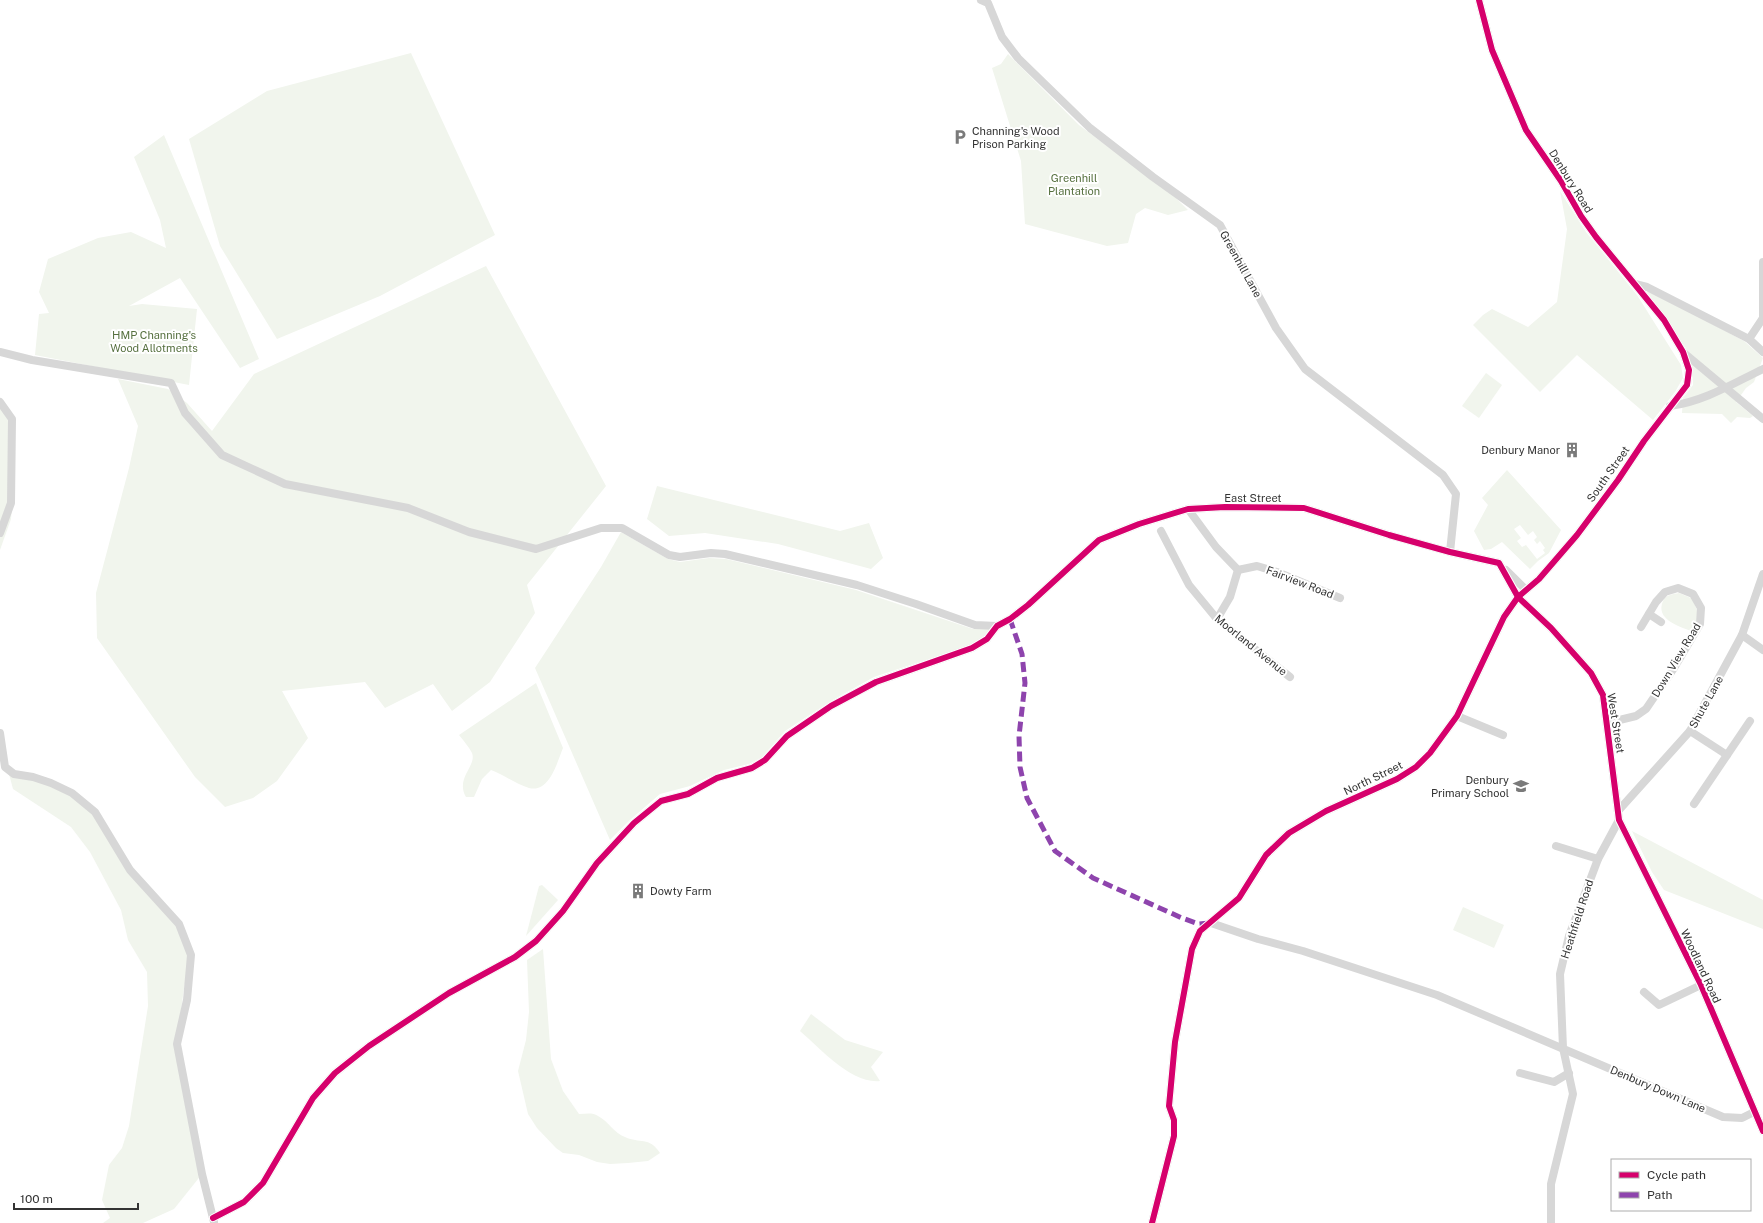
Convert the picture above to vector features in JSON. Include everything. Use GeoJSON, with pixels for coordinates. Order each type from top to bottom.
{"type":"FeatureCollection","features":[{"type":"Feature","properties":{"kind":"street","name":"Greenhill Lane"},"geometry":{"type":"LineString","coordinates":[[980,0],[988,3],[1002,37],[1018,58],[1090,128],[1153,177],[1220,225],[1276,328],[1305,369],[1443,475],[1456,494],[1450,552]]}},
{"type":"Feature","properties":{"kind":"street","name":"Denbury Road"},"geometry":{"type":"LineString","coordinates":[[1479,0],[1492,50],[1526,130],[1561,181],[1581,216],[1596,237],[1664,320],[1683,352]]}},
{"type":"Feature","properties":{"kind":"street"},"geometry":{"type":"LineString","coordinates":[[1749,339],[1763,318],[1763,262]]}},
{"type":"Feature","properties":{"kind":"street"},"geometry":{"type":"LineString","coordinates":[[1635,284],[1646,287],[1749,339],[1763,352]]}},
{"type":"Feature","properties":{"kind":"street"},"geometry":{"type":"LineString","coordinates":[[0,352],[32,360],[171,383],[185,413],[222,455],[285,484],[408,508],[469,532],[536,549],[601,528],[622,528],[669,555],[680,557],[711,553],[725,554],[857,585],[975,625],[997,626]]}},
{"type":"Feature","properties":{"kind":"street"},"geometry":{"type":"LineString","coordinates":[[1683,352],[1724,388],[1763,419]]}},
{"type":"Feature","properties":{"kind":"street","name":"South Street"},"geometry":{"type":"LineString","coordinates":[[1518,597],[1539,579],[1577,535],[1618,480],[1644,441],[1687,385],[1689,370],[1683,352]]}},
{"type":"Feature","properties":{"kind":"street"},"geometry":{"type":"LineString","coordinates":[[1670,406],[1682,405],[1724,388],[1763,369]]}},
{"type":"Feature","properties":{"kind":"street"},"geometry":{"type":"LineString","coordinates":[[0,402],[12,419],[10,503],[0,533]]}},
{"type":"Feature","properties":{"kind":"street","name":"East Street"},"geometry":{"type":"LineString","coordinates":[[214,1220],[244,1202],[263,1183],[313,1098],[335,1073],[369,1046],[449,993],[515,957],[536,941],[563,911],[597,863],[634,823],[661,801],[688,794],[717,778],[752,768],[764,760],[787,736],[831,706],[876,682],[972,648],[987,639],[997,626],[1010,619],[1028,605],[1099,540],[1139,524],[1188,509],[1225,507],[1304,508],[1389,536],[1450,552],[1499,562]]}},
{"type":"Feature","properties":{"kind":"street"},"geometry":{"type":"LineString","coordinates":[[1188,509],[1216,547],[1238,570],[1230,597],[1217,619]]}},
{"type":"Feature","properties":{"kind":"street","name":"Moorland Avenue"},"geometry":{"type":"LineString","coordinates":[[1161,531],[1189,585],[1217,619],[1290,677]]}},
{"type":"Feature","properties":{"kind":"street"},"geometry":{"type":"LineString","coordinates":[[1499,562],[1526,590]]}},
{"type":"Feature","properties":{"kind":"street"},"geometry":{"type":"LineString","coordinates":[[1499,562],[1518,597]]}},
{"type":"Feature","properties":{"kind":"street","name":"Fairview Road"},"geometry":{"type":"LineString","coordinates":[[1238,570],[1257,566],[1277,572],[1340,598]]}},
{"type":"Feature","properties":{"kind":"street","name":"Shute Lane"},"geometry":{"type":"LineString","coordinates":[[1618,811],[1690,732],[1742,635],[1763,574]]}},
{"type":"Feature","properties":{"kind":"street","name":"Down View Road"},"geometry":{"type":"LineString","coordinates":[[1607,723],[1636,716],[1646,709],[1674,668],[1700,624],[1701,608],[1693,594],[1678,588],[1665,592],[1656,602],[1641,627]]}},
{"type":"Feature","properties":{"kind":"street","name":"North Street"},"geometry":{"type":"LineString","coordinates":[[1152,1223],[1174,1136],[1174,1120],[1169,1106],[1176,1042],[1192,949],[1200,931],[1239,898],[1266,855],[1289,833],[1326,811],[1384,786],[1416,767],[1430,753],[1457,716],[1504,617],[1518,597]]}},
{"type":"Feature","properties":{"kind":"street","name":"West Street"},"geometry":{"type":"LineString","coordinates":[[1518,597],[1551,628],[1591,674],[1603,695],[1618,811]]}},
{"type":"Feature","properties":{"kind":"street"},"geometry":{"type":"LineString","coordinates":[[1648,614],[1661,622]]}},
{"type":"Feature","properties":{"kind":"street"},"geometry":{"type":"LineString","coordinates":[[1742,635],[1763,650]]}},
{"type":"Feature","properties":{"kind":"street"},"geometry":{"type":"LineString","coordinates":[[1457,716],[1503,735]]}},
{"type":"Feature","properties":{"kind":"street"},"geometry":{"type":"LineString","coordinates":[[1694,804],[1750,721]]}},
{"type":"Feature","properties":{"kind":"street"},"geometry":{"type":"LineString","coordinates":[[1690,732],[1727,755]]}},
{"type":"Feature","properties":{"kind":"street"},"geometry":{"type":"LineString","coordinates":[[0,733],[4,768],[14,774],[33,777],[51,783],[72,794],[95,812],[130,870],[179,924],[191,955],[187,1000],[177,1044],[202,1174],[214,1220]]}},
{"type":"Feature","properties":{"kind":"street","name":"Woodland Road"},"geometry":{"type":"LineString","coordinates":[[1618,811],[1619,820],[1700,985],[1763,1131]]}},
{"type":"Feature","properties":{"kind":"street","name":"Heathfield Road"},"geometry":{"type":"LineString","coordinates":[[1551,1223],[1551,1184],[1573,1094],[1563,1048],[1560,974],[1569,936],[1598,859],[1619,820]]}},
{"type":"Feature","properties":{"kind":"street"},"geometry":{"type":"LineString","coordinates":[[1556,846],[1598,859]]}},
{"type":"Feature","properties":{"kind":"street","name":"Denbury Down Lane"},"geometry":{"type":"LineString","coordinates":[[1211,923],[1258,939],[1303,951],[1437,995],[1723,1117],[1742,1118],[1754,1112]]}},
{"type":"Feature","properties":{"kind":"street"},"geometry":{"type":"LineString","coordinates":[[1644,992],[1659,1005],[1700,985]]}},
{"type":"Feature","properties":{"kind":"street"},"geometry":{"type":"LineString","coordinates":[[1520,1073],[1554,1082],[1569,1073]]}},
{"type":"Feature","properties":{"kind":"green space"},"geometry":{"type":"Polygon","coordinates":[[[411,53],[495,235],[380,296],[277,339],[220,246],[189,139],[267,91],[411,53]]]}},
{"type":"Feature","properties":{"kind":"green space","name":"Greenhill Plantation"},"geometry":{"type":"Polygon","coordinates":[[[1008,54],[1079,125],[1176,198],[1188,210],[1168,215],[1145,208],[1136,214],[1128,243],[1107,246],[1025,224],[1021,161],[992,68],[1001,64],[1008,54]]]}},
{"type":"Feature","properties":{"kind":"green space","name":"HMP Channing's Wood Allotments"},"geometry":{"type":"Polygon","coordinates":[[[164,135],[259,359],[240,368],[180,278],[129,306],[142,304],[197,309],[189,385],[35,355],[39,314],[49,313],[39,292],[48,259],[98,238],[131,232],[166,248],[160,220],[134,157],[164,135]]]}},
{"type":"Feature","properties":{"kind":"green space"},"geometry":{"type":"Polygon","coordinates":[[[1560,191],[1586,232],[1637,295],[1681,365],[1683,378],[1675,392],[1653,420],[1577,355],[1540,392],[1473,325],[1483,315],[1492,309],[1528,327],[1557,302],[1567,229],[1560,191]]]}},
{"type":"Feature","properties":{"kind":"green space"},"geometry":{"type":"Polygon","coordinates":[[[486,266],[606,486],[527,585],[535,613],[490,682],[452,711],[433,684],[385,708],[365,682],[282,691],[308,738],[277,781],[253,798],[225,807],[195,777],[97,638],[96,593],[129,468],[138,426],[118,379],[168,389],[187,403],[212,431],[254,374],[486,266]]]}},
{"type":"Feature","properties":{"kind":"green space"},"geometry":{"type":"Polygon","coordinates":[[[1650,291],[1744,341],[1763,358],[1754,382],[1746,388],[1736,402],[1753,416],[1750,418],[1737,417],[1731,423],[1722,414],[1682,413],[1683,398],[1693,385],[1692,365],[1686,348],[1647,292],[1650,291]]]}},
{"type":"Feature","properties":{"kind":"green space"},"geometry":{"type":"Polygon","coordinates":[[[1486,373],[1502,385],[1479,418],[1462,406],[1486,373]]]}},
{"type":"Feature","properties":{"kind":"green space"},"geometry":{"type":"Polygon","coordinates":[[[0,402],[14,423],[15,472],[11,519],[0,550],[0,402]]]}},
{"type":"Feature","properties":{"kind":"green space"},"geometry":{"type":"Polygon","coordinates":[[[1507,470],[1561,530],[1549,553],[1530,569],[1502,542],[1491,549],[1484,550],[1474,531],[1488,505],[1482,498],[1507,470]],[[1520,525],[1514,529],[1521,538],[1517,541],[1522,547],[1526,545],[1537,559],[1545,553],[1543,550],[1545,548],[1540,541],[1537,544],[1534,540],[1537,537],[1533,531],[1528,535],[1520,525]]]}},
{"type":"Feature","properties":{"kind":"green space"},"geometry":{"type":"Polygon","coordinates":[[[657,486],[840,531],[869,523],[883,558],[871,569],[778,544],[705,533],[669,536],[647,519],[657,486]]]}},
{"type":"Feature","properties":{"kind":"green space"},"geometry":{"type":"Polygon","coordinates":[[[621,532],[668,559],[680,562],[709,558],[726,559],[856,590],[973,629],[990,629],[985,635],[971,645],[874,677],[831,701],[785,731],[762,757],[749,764],[724,770],[690,786],[660,794],[610,840],[535,668],[601,567],[621,532]]]}},
{"type":"Feature","properties":{"kind":"green space"},"geometry":{"type":"Polygon","coordinates":[[[1679,593],[1691,598],[1697,610],[1698,618],[1691,631],[1669,621],[1662,613],[1661,607],[1664,599],[1670,595],[1679,593]]]}},
{"type":"Feature","properties":{"kind":"green space"},"geometry":{"type":"Polygon","coordinates":[[[536,683],[563,748],[552,775],[542,786],[529,788],[491,770],[482,779],[474,797],[466,797],[463,790],[464,778],[473,758],[471,751],[459,735],[536,683]]]}},
{"type":"Feature","properties":{"kind":"green space"},"geometry":{"type":"Polygon","coordinates":[[[9,774],[60,786],[88,808],[178,927],[191,955],[184,988],[176,1048],[202,1174],[174,1209],[143,1223],[103,1223],[110,1218],[102,1200],[109,1165],[122,1148],[129,1126],[148,1006],[147,972],[128,940],[121,910],[90,852],[71,827],[13,789],[9,774]]]}},
{"type":"Feature","properties":{"kind":"green space"},"geometry":{"type":"Polygon","coordinates":[[[1632,831],[1763,900],[1763,929],[1664,890],[1652,872],[1632,831]]]}},
{"type":"Feature","properties":{"kind":"green space"},"geometry":{"type":"Polygon","coordinates":[[[542,885],[558,900],[526,936],[539,886],[542,885]]]}},
{"type":"Feature","properties":{"kind":"green space"},"geometry":{"type":"Polygon","coordinates":[[[1463,907],[1504,925],[1494,948],[1453,930],[1463,907]]]}},
{"type":"Feature","properties":{"kind":"green space"},"geometry":{"type":"Polygon","coordinates":[[[543,949],[551,1059],[563,1091],[579,1114],[596,1115],[602,1118],[621,1135],[630,1139],[652,1144],[660,1153],[648,1161],[610,1164],[597,1162],[579,1155],[563,1153],[556,1148],[537,1128],[528,1114],[518,1071],[526,1040],[529,1012],[527,960],[543,949]]]}},
{"type":"Feature","properties":{"kind":"green space"},"geometry":{"type":"Polygon","coordinates":[[[811,1014],[845,1040],[883,1052],[871,1067],[880,1081],[858,1077],[847,1071],[827,1056],[800,1031],[811,1014]]]}},
{"type":"Feature","properties":{"kind":"marked path"},"geometry":{"type":"LineString","coordinates":[[1010,619],[1022,654],[1025,683],[1019,736],[1020,767],[1027,798],[1055,851],[1093,878],[1182,918],[1199,924],[1209,923]]}},
{"type":"Feature","properties":{"kind":"cycle path"},"geometry":{"type":"LineString","coordinates":[[1152,1223],[1174,1136],[1174,1120],[1169,1106],[1175,1042],[1192,949],[1200,931],[1239,898],[1266,855],[1289,833],[1326,811],[1397,779],[1416,767],[1430,753],[1457,716],[1504,617],[1518,597],[1539,579],[1577,535],[1618,480],[1644,441],[1687,385],[1689,370],[1683,352],[1664,320],[1596,237],[1581,216],[1561,181],[1526,130],[1492,50],[1479,0]]}},
{"type":"Feature","properties":{"kind":"cycle path"},"geometry":{"type":"LineString","coordinates":[[213,1218],[244,1202],[263,1183],[313,1098],[335,1073],[369,1046],[449,993],[515,957],[536,941],[563,911],[597,863],[634,823],[661,801],[688,794],[717,778],[752,768],[765,760],[787,736],[831,706],[876,682],[972,648],[987,639],[997,626],[1010,619],[1028,605],[1099,540],[1139,524],[1188,509],[1225,507],[1304,508],[1389,535],[1450,552],[1499,563],[1518,597],[1551,628],[1591,673],[1603,695],[1619,820],[1701,985],[1763,1131]]}},
{"type":"Feature","properties":{"kind":"place","name":"Channing's Wood Prison Parking"},"geometry":{"type":"Point","coordinates":[960,137]}},
{"type":"Feature","properties":{"kind":"place","name":"Denbury Manor"},"geometry":{"type":"Point","coordinates":[1572,450]}},
{"type":"Feature","properties":{"kind":"place","name":"Denbury Primary School"},"geometry":{"type":"Point","coordinates":[1521,786]}},
{"type":"Feature","properties":{"kind":"place","name":"Dowty Farm"},"geometry":{"type":"Point","coordinates":[638,891]}}]}
